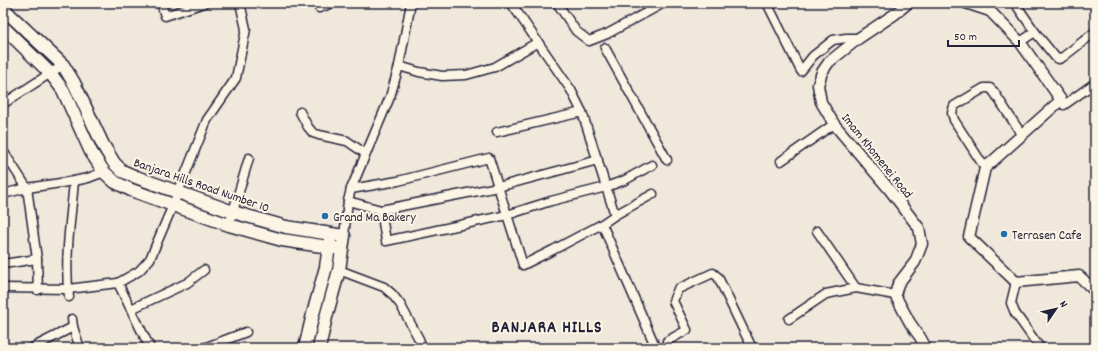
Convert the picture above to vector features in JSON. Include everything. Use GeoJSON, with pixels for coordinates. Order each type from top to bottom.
{"type":"FeatureCollection","features":[{"type":"Feature","properties":{"kind":"main road","name":"Banjara Hills Road Number 10"},"geometry":{"type":"LineString","coordinates":[[3,7],[63,66],[74,83],[103,145],[114,163],[122,171],[233,212],[286,226],[344,236]]}},
{"type":"Feature","properties":{"kind":"main road"},"geometry":{"type":"LineString","coordinates":[[3,28],[51,74],[62,90],[91,152],[104,172],[115,182],[229,225],[282,240],[342,249]]}},
{"type":"Feature","properties":{"kind":"main road"},"geometry":{"type":"LineString","coordinates":[[306,348],[312,314],[326,267],[332,234]]}},
{"type":"Feature","properties":{"kind":"main road"},"geometry":{"type":"LineString","coordinates":[[319,348],[339,270],[344,236]]}},
{"type":"Feature","properties":{"kind":"street"},"geometry":{"type":"LineString","coordinates":[[161,3],[165,16],[202,3]]}},
{"type":"Feature","properties":{"kind":"street"},"geometry":{"type":"LineString","coordinates":[[3,288],[68,293],[118,283],[138,271],[150,259],[207,120],[236,78],[246,28],[240,3]]}},
{"type":"Feature","properties":{"kind":"street"},"geometry":{"type":"LineString","coordinates":[[317,3],[319,8],[333,3]]}},
{"type":"Feature","properties":{"kind":"street"},"geometry":{"type":"LineString","coordinates":[[344,236],[351,189],[390,97],[399,66],[411,3]]}},
{"type":"Feature","properties":{"kind":"street"},"geometry":{"type":"LineString","coordinates":[[511,3],[571,90],[582,112],[615,215]]}},
{"type":"Feature","properties":{"kind":"street"},"geometry":{"type":"LineString","coordinates":[[557,3],[576,31],[589,42],[607,34],[664,3]]}},
{"type":"Feature","properties":{"kind":"street"},"geometry":{"type":"LineString","coordinates":[[767,3],[801,71],[813,56],[833,40],[858,38]]}},
{"type":"Feature","properties":{"kind":"street","name":"Imam Khomenei Road"},"geometry":{"type":"LineString","coordinates":[[895,295],[898,284],[915,262],[922,244],[919,228],[889,189],[834,124],[821,102],[818,85],[822,72],[829,62],[858,38],[895,14],[908,3]]}},
{"type":"Feature","properties":{"kind":"street"},"geometry":{"type":"LineString","coordinates":[[966,3],[990,11],[1020,42],[1061,100],[985,168],[969,237],[1016,282],[1079,276],[1095,291]]}},
{"type":"Feature","properties":{"kind":"street"},"geometry":{"type":"LineString","coordinates":[[1016,3],[1035,32],[1056,58],[1059,59],[1063,57],[1095,32]]}},
{"type":"Feature","properties":{"kind":"street"},"geometry":{"type":"LineString","coordinates":[[1020,42],[1035,32]]}},
{"type":"Feature","properties":{"kind":"street"},"geometry":{"type":"LineString","coordinates":[[399,66],[419,72],[442,76],[466,75],[495,67],[538,42]]}},
{"type":"Feature","properties":{"kind":"street"},"geometry":{"type":"LineString","coordinates":[[605,48],[667,160]]}},
{"type":"Feature","properties":{"kind":"street"},"geometry":{"type":"LineString","coordinates":[[3,104],[63,66]]}},
{"type":"Feature","properties":{"kind":"street"},"geometry":{"type":"LineString","coordinates":[[1064,105],[1095,83]]}},
{"type":"Feature","properties":{"kind":"street"},"geometry":{"type":"LineString","coordinates":[[985,168],[954,120],[952,113],[954,106],[984,88],[990,88],[1022,134]]}},
{"type":"Feature","properties":{"kind":"street"},"geometry":{"type":"LineString","coordinates":[[300,112],[308,127],[313,132],[319,135],[346,141],[356,146],[366,154]]}},
{"type":"Feature","properties":{"kind":"street"},"geometry":{"type":"LineString","coordinates":[[497,132],[582,112]]}},
{"type":"Feature","properties":{"kind":"street"},"geometry":{"type":"LineString","coordinates":[[780,161],[834,124]]}},
{"type":"Feature","properties":{"kind":"street"},"geometry":{"type":"LineString","coordinates":[[3,151],[28,188],[37,259],[38,290]]}},
{"type":"Feature","properties":{"kind":"street"},"geometry":{"type":"LineString","coordinates":[[229,225],[249,158]]}},
{"type":"Feature","properties":{"kind":"street"},"geometry":{"type":"LineString","coordinates":[[351,189],[398,181],[489,158],[523,265],[602,224],[653,194]]}},
{"type":"Feature","properties":{"kind":"street"},"geometry":{"type":"LineString","coordinates":[[348,201],[381,210],[498,187],[598,160]]}},
{"type":"Feature","properties":{"kind":"street"},"geometry":{"type":"LineString","coordinates":[[381,210],[386,240],[507,215],[551,201],[606,187],[625,180],[652,165]]}},
{"type":"Feature","properties":{"kind":"street"},"geometry":{"type":"LineString","coordinates":[[3,194],[28,188],[88,178],[104,172]]}},
{"type":"Feature","properties":{"kind":"street"},"geometry":{"type":"LineString","coordinates":[[68,293],[68,252],[74,181]]}},
{"type":"Feature","properties":{"kind":"street"},"geometry":{"type":"LineString","coordinates":[[602,224],[656,348]]}},
{"type":"Feature","properties":{"kind":"street"},"geometry":{"type":"LineString","coordinates":[[817,231],[856,288]]}},
{"type":"Feature","properties":{"kind":"street"},"geometry":{"type":"LineString","coordinates":[[3,264],[37,259]]}},
{"type":"Feature","properties":{"kind":"street"},"geometry":{"type":"LineString","coordinates":[[131,309],[187,283],[204,270]]}},
{"type":"Feature","properties":{"kind":"street"},"geometry":{"type":"LineString","coordinates":[[339,270],[384,287],[392,294],[400,304],[422,348]]}},
{"type":"Feature","properties":{"kind":"street"},"geometry":{"type":"LineString","coordinates":[[668,348],[667,341],[687,330],[673,301],[678,289],[714,273],[718,277],[752,348]]}},
{"type":"Feature","properties":{"kind":"street"},"geometry":{"type":"LineString","coordinates":[[1016,282],[1011,303],[1015,313],[1040,348]]}},
{"type":"Feature","properties":{"kind":"street"},"geometry":{"type":"LineString","coordinates":[[118,283],[150,348]]}},
{"type":"Feature","properties":{"kind":"street"},"geometry":{"type":"LineString","coordinates":[[789,319],[826,294],[856,288],[895,295],[926,348]]}},
{"type":"Feature","properties":{"kind":"street"},"geometry":{"type":"LineString","coordinates":[[32,348],[73,323],[80,348]]}},
{"type":"Feature","properties":{"kind":"street"},"geometry":{"type":"LineString","coordinates":[[206,348],[246,332]]}},
{"type":"Feature","properties":{"kind":"place","name":"Grand Ma Bakery"},"geometry":{"type":"Point","coordinates":[325,216]}},
{"type":"Feature","properties":{"kind":"place","name":"Terrasen Cafe"},"geometry":{"type":"Point","coordinates":[1004,234]}},
{"type":"Feature","properties":{"kind":"district","name":"BANJARA HILLS"},"geometry":{"type":"Point","coordinates":[547,326]}}]}
